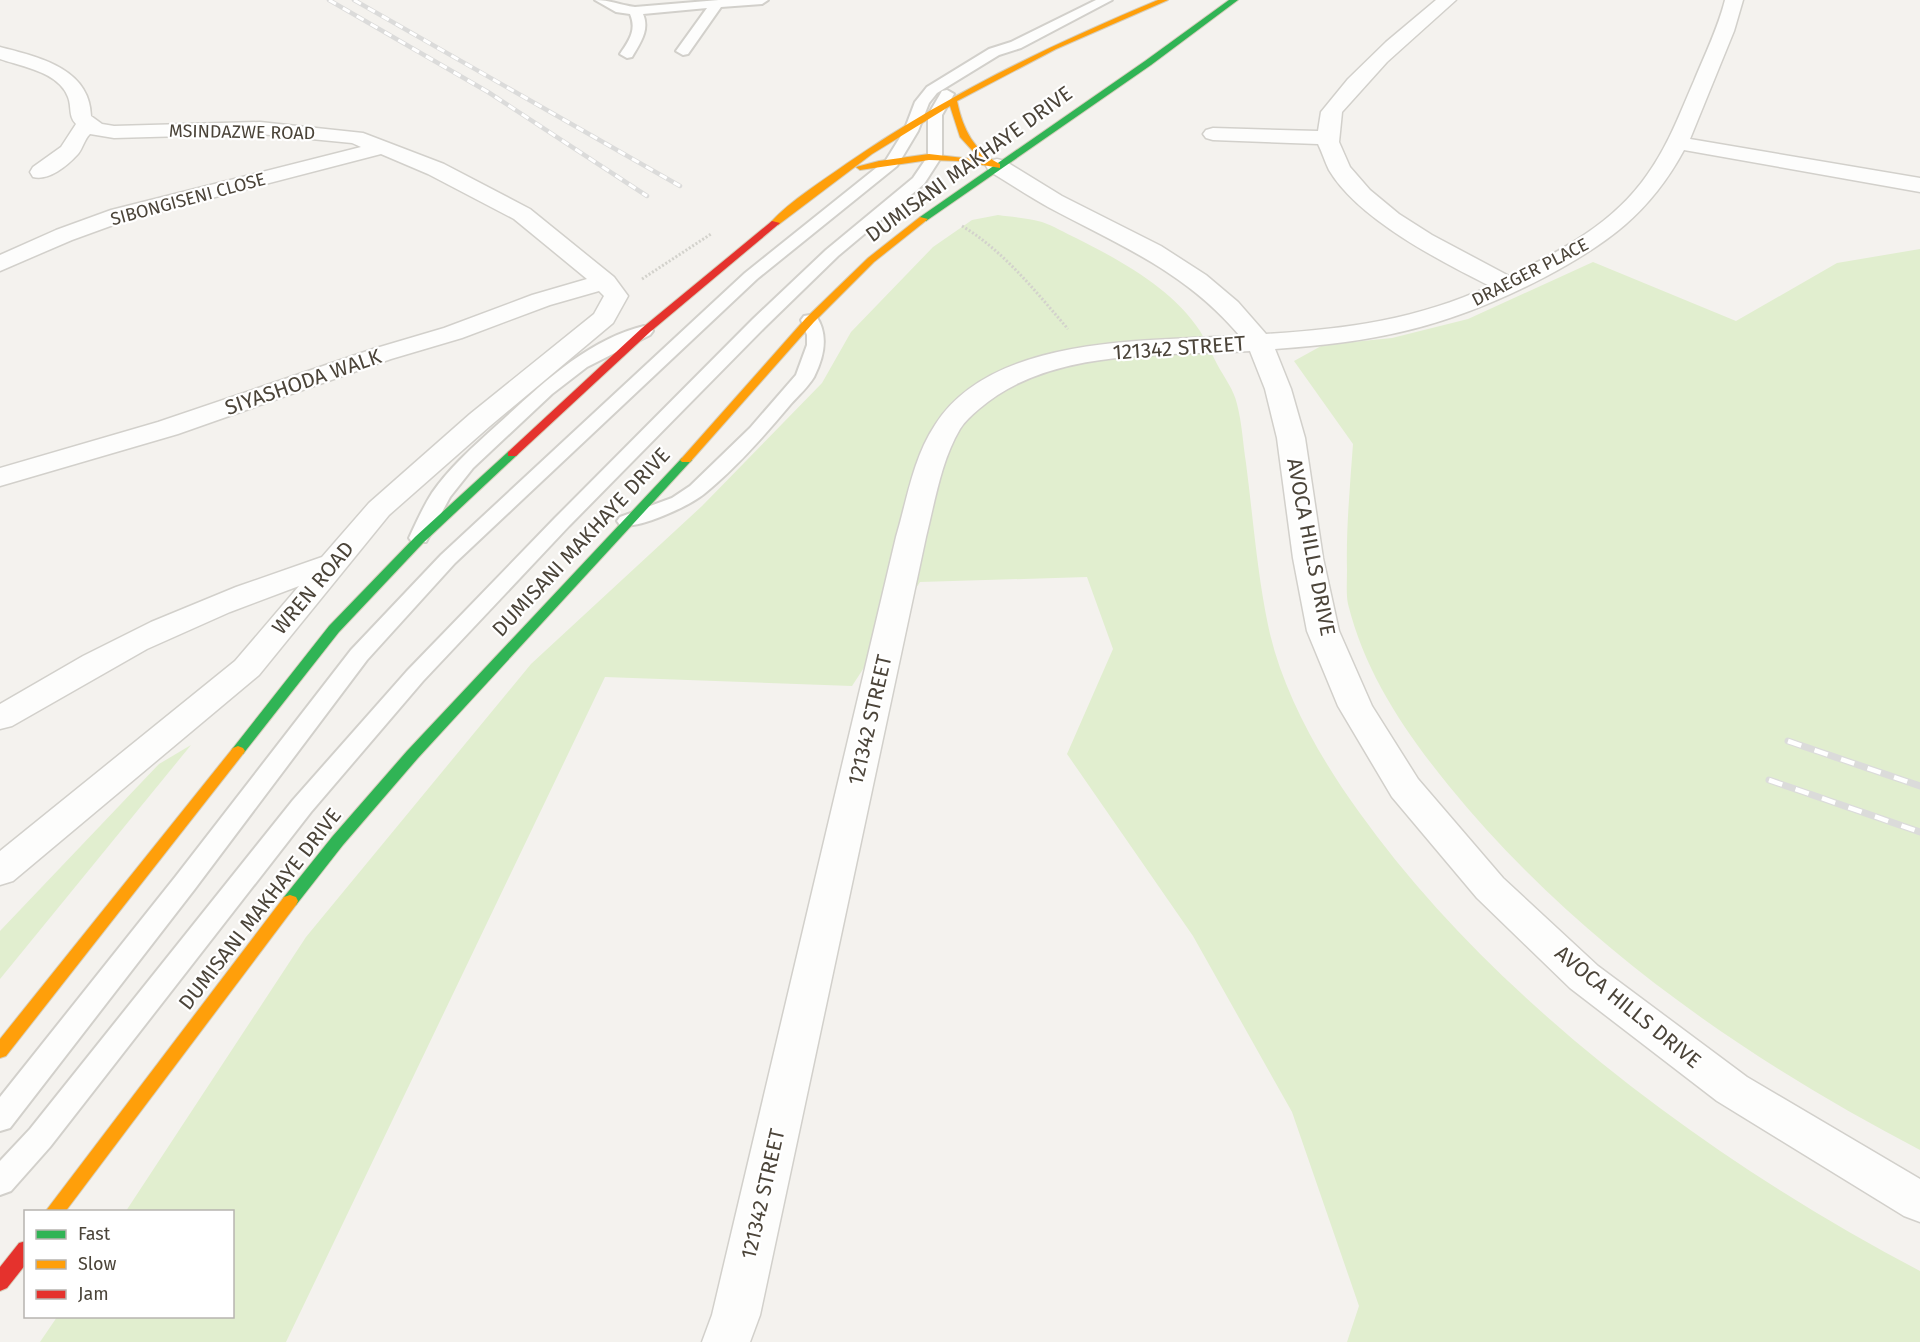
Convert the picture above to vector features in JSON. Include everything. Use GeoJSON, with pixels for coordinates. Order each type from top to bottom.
{"type":"FeatureCollection","features":[{"type":"Feature","properties":{"kind":"main road"},"geometry":{"type":"LineString","coordinates":[[646,330],[789,211],[945,104],[1039,54],[1164,0]]}},
{"type":"Feature","properties":{"kind":"main road","name":"DUMISANI MAKHAYE DRIVE"},"geometry":{"type":"LineString","coordinates":[[56,1210],[331,850],[439,724],[627,521],[706,440],[810,320],[871,260],[904,232],[1149,63],[1234,0]]}},
{"type":"Feature","properties":{"kind":"main road"},"geometry":{"type":"LineString","coordinates":[[945,104],[959,133],[970,149],[997,166]]}},
{"type":"Feature","properties":{"kind":"main road"},"geometry":{"type":"LineString","coordinates":[[839,176],[860,168],[894,160],[935,156],[950,156],[997,166]]}},
{"type":"Feature","properties":{"kind":"main road"},"geometry":{"type":"LineString","coordinates":[[0,1051],[334,629],[419,540]]}},
{"type":"Feature","properties":{"kind":"main road"},"geometry":{"type":"LineString","coordinates":[[0,1282],[24,1252]]}},
{"type":"Feature","properties":{"kind":"street"},"geometry":{"type":"LineString","coordinates":[[1447,0],[1359,77],[1330,114],[1328,138],[1332,154],[1351,183],[1382,212],[1410,233],[1444,253],[1509,286]]}},
{"type":"Feature","properties":{"kind":"street","name":"DRAEGER PLACE"},"geometry":{"type":"LineString","coordinates":[[1259,342],[1354,333],[1405,325],[1454,309],[1509,286],[1571,254],[1607,231],[1636,204],[1678,143],[1734,0]]}},
{"type":"Feature","properties":{"kind":"street"},"geometry":{"type":"LineString","coordinates":[[0,53],[58,74],[70,82],[79,98],[81,118],[87,124],[77,135],[70,150],[41,172]]}},
{"type":"Feature","properties":{"kind":"street","name":"MSINDAZWE ROAD"},"geometry":{"type":"LineString","coordinates":[[87,124],[114,132],[287,129],[356,137],[435,169],[522,214],[611,289]]}},
{"type":"Feature","properties":{"kind":"street"},"geometry":{"type":"LineString","coordinates":[[1213,134],[1328,138]]}},
{"type":"Feature","properties":{"kind":"street"},"geometry":{"type":"LineString","coordinates":[[1678,143],[1920,185]]}},
{"type":"Feature","properties":{"kind":"street","name":"SIBONGISENI CLOSE"},"geometry":{"type":"LineString","coordinates":[[0,264],[64,235],[119,215],[381,148]]}},
{"type":"Feature","properties":{"kind":"street","name":"AVOCA HILLS DRIVE"},"geometry":{"type":"LineString","coordinates":[[997,166],[1054,201],[1105,225],[1171,262],[1229,307],[1259,342],[1278,389],[1291,438],[1308,558],[1323,631],[1355,706],[1406,788],[1490,888],[1584,977],[1732,1089],[1920,1202]]}},
{"type":"Feature","properties":{"kind":"street","name":"SIYASHODA WALK"},"geometry":{"type":"LineString","coordinates":[[0,477],[179,424],[382,354],[453,333],[541,300],[611,289]]}},
{"type":"Feature","properties":{"kind":"street","name":"WREN ROAD"},"geometry":{"type":"LineString","coordinates":[[0,871],[247,668],[380,509],[480,420],[604,318],[611,289]]}},
{"type":"Feature","properties":{"kind":"street","name":"121342 STREET"},"geometry":{"type":"LineString","coordinates":[[726,1342],[738,1304],[911,537],[943,433],[954,416],[989,388],[1036,367],[1091,354],[1259,342]]}},
{"type":"Feature","properties":{"kind":"street"},"geometry":{"type":"LineString","coordinates":[[0,718],[106,656],[184,618],[299,574],[333,564]]}},
{"type":"Feature","properties":{"kind":"lane"},"geometry":{"type":"LineString","coordinates":[[601,0],[620,9],[635,10],[762,0]]}},
{"type":"Feature","properties":{"kind":"lane"},"geometry":{"type":"LineString","coordinates":[[0,1119],[178,892],[345,673],[415,593],[751,276],[894,160],[914,124],[925,97],[944,82],[994,52],[1016,45],[1106,0]]}},
{"type":"Feature","properties":{"kind":"lane"},"geometry":{"type":"LineString","coordinates":[[683,51],[716,5]]}},
{"type":"Feature","properties":{"kind":"lane"},"geometry":{"type":"LineString","coordinates":[[627,54],[641,26],[640,18],[635,10]]}},
{"type":"Feature","properties":{"kind":"lane"},"geometry":{"type":"LineString","coordinates":[[0,1182],[40,1138],[302,806],[415,676],[562,522],[759,323],[832,253],[919,181],[935,156],[934,119],[945,104],[949,92],[1008,55],[1016,45]]}},
{"type":"Feature","properties":{"kind":"lane"},"geometry":{"type":"LineString","coordinates":[[627,521],[679,502],[697,490],[757,432],[805,376],[816,345],[816,335],[810,320]]}},
{"type":"Feature","properties":{"kind":"lane"},"geometry":{"type":"LineString","coordinates":[[419,540],[441,495],[452,480],[506,427],[546,390],[581,363],[646,330]]}},
{"type":"Feature","properties":{"kind":"path"},"geometry":{"type":"LineString","coordinates":[[958,224],[991,247],[1091,354]]}},
{"type":"Feature","properties":{"kind":"green space"},"geometry":{"type":"Polygon","coordinates":[[[998,215],[1042,222],[1127,266],[1161,289],[1189,316],[1200,331],[1236,399],[1264,605],[1274,650],[1304,723],[1330,769],[1359,812],[1414,882],[1475,949],[1542,1012],[1613,1072],[1688,1128],[1765,1180],[1842,1228],[1920,1271],[1920,1342],[1347,1342],[1359,1306],[1292,1112],[1193,936],[1067,754],[1113,649],[1087,577],[920,582],[852,686],[605,677],[286,1342],[40,1342],[56,1318],[234,1318],[234,1210],[127,1210],[306,937],[531,664],[702,506],[822,383],[851,332],[933,247],[972,220],[998,215]]]}},
{"type":"Feature","properties":{"kind":"green space"},"geometry":{"type":"Polygon","coordinates":[[[1920,249],[1920,1150],[1790,1076],[1666,992],[1607,945],[1551,895],[1498,842],[1433,766],[1388,701],[1355,629],[1347,592],[1353,444],[1294,361],[1323,345],[1392,338],[1468,319],[1593,262],[1736,321],[1837,263],[1920,249]]]}},
{"type":"Feature","properties":{"kind":"green space"},"geometry":{"type":"Polygon","coordinates":[[[191,745],[0,979],[0,931],[159,764],[191,745]]]}},
{"type":"Feature","properties":{"kind":"railway"},"geometry":{"type":"LineString","coordinates":[[329,0],[488,92],[647,196]]}},
{"type":"Feature","properties":{"kind":"railway"},"geometry":{"type":"LineString","coordinates":[[354,0],[680,186]]}},
{"type":"Feature","properties":{"kind":"railway"},"geometry":{"type":"LineString","coordinates":[[1788,741],[1920,786]]}},
{"type":"Feature","properties":{"kind":"railway"},"geometry":{"type":"LineString","coordinates":[[1769,780],[1920,832]]}},
{"type":"Feature","properties":{"kind":"traffic: fast"},"geometry":{"type":"LineString","coordinates":[[923,219],[1148,63],[1234,0]]}},
{"type":"Feature","properties":{"kind":"traffic: fast"},"geometry":{"type":"LineString","coordinates":[[238,751],[334,629],[419,540],[512,454]]}},
{"type":"Feature","properties":{"kind":"traffic: fast"},"geometry":{"type":"LineString","coordinates":[[290,901],[337,841],[412,755],[686,460]]}},
{"type":"Feature","properties":{"kind":"traffic: slow"},"geometry":{"type":"LineString","coordinates":[[775,223],[805,198],[869,153],[969,91],[1069,40],[1164,0]]}},
{"type":"Feature","properties":{"kind":"traffic: slow"},"geometry":{"type":"LineString","coordinates":[[953,100],[964,137],[975,151],[993,164]]}},
{"type":"Feature","properties":{"kind":"traffic: slow"},"geometry":{"type":"LineString","coordinates":[[860,167],[929,157],[960,159],[997,166]]}},
{"type":"Feature","properties":{"kind":"traffic: slow"},"geometry":{"type":"LineString","coordinates":[[686,460],[810,320],[871,260],[923,219]]}},
{"type":"Feature","properties":{"kind":"traffic: slow"},"geometry":{"type":"LineString","coordinates":[[0,1051],[238,751]]}},
{"type":"Feature","properties":{"kind":"traffic: slow"},"geometry":{"type":"LineString","coordinates":[[56,1210],[290,901]]}},
{"type":"Feature","properties":{"kind":"traffic: jam"},"geometry":{"type":"LineString","coordinates":[[512,454],[646,330],[775,223]]}},
{"type":"Feature","properties":{"kind":"traffic: jam"},"geometry":{"type":"LineString","coordinates":[[0,1282],[24,1252]]}}]}
